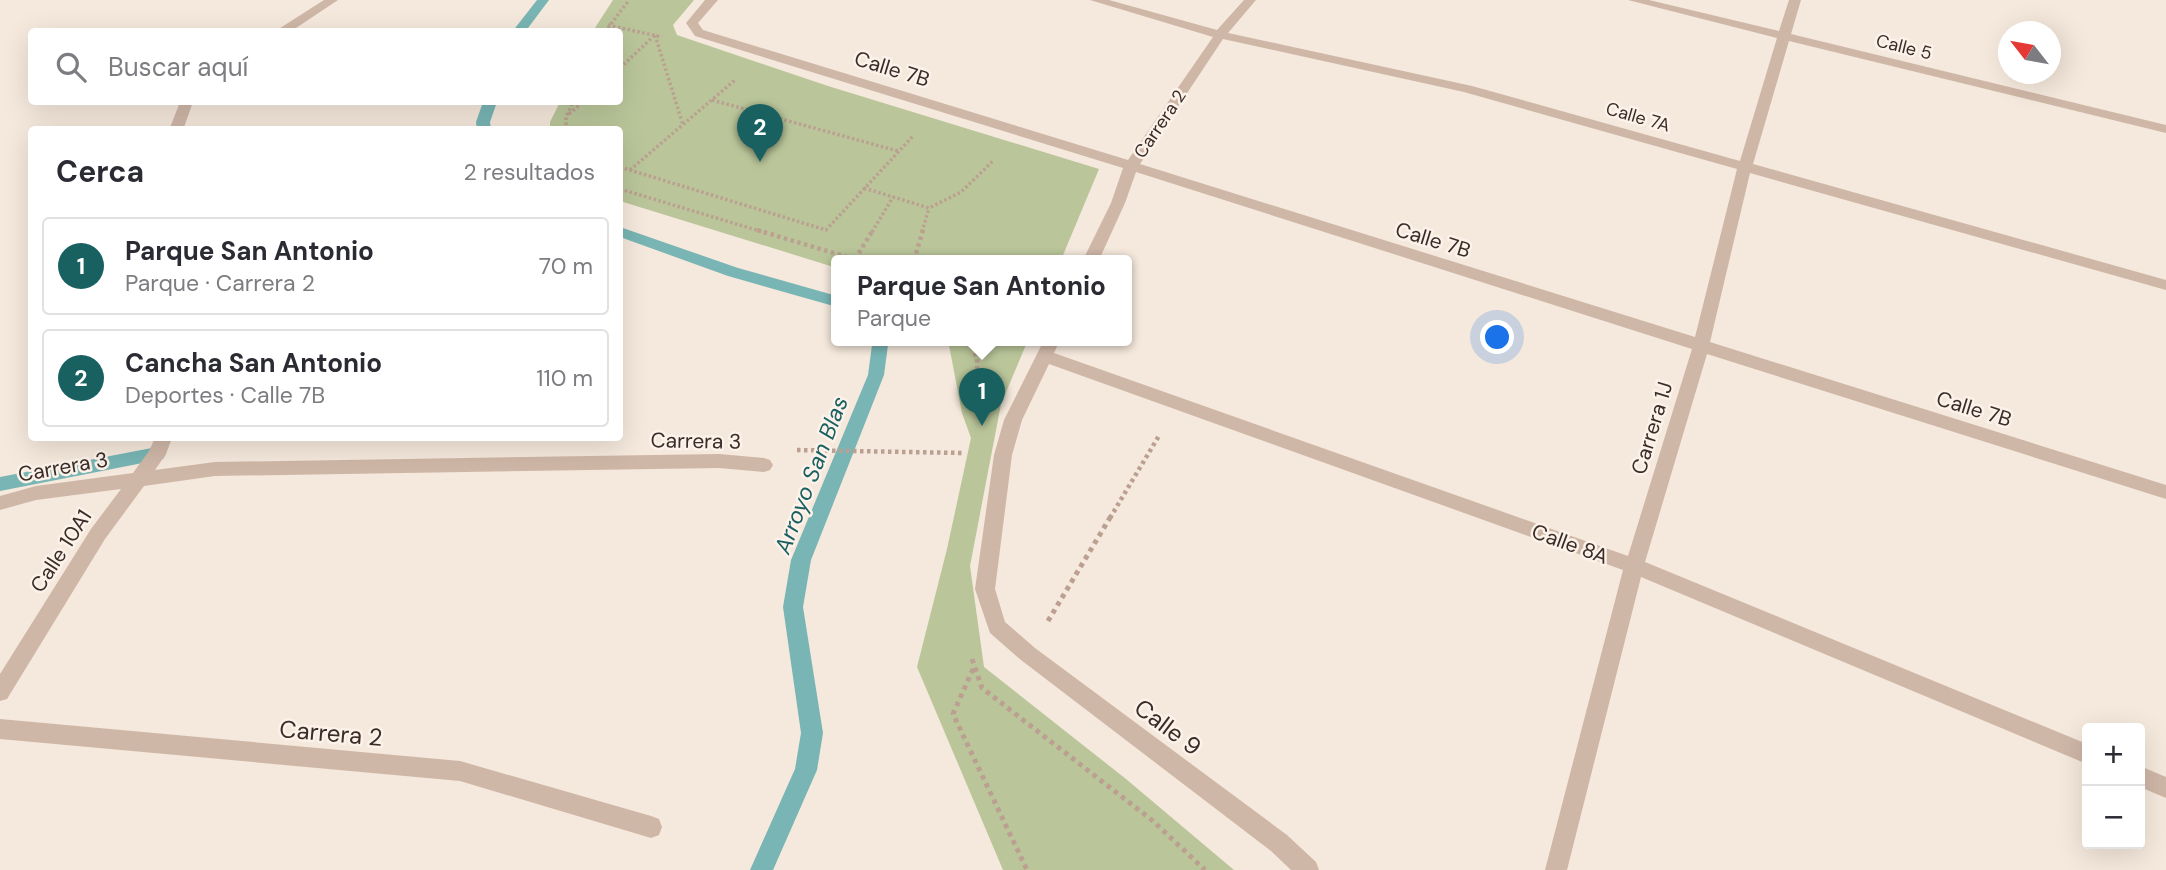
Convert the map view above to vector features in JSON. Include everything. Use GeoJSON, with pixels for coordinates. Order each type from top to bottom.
{"type":"FeatureCollection","features":[{"type":"Feature","properties":{"kind":"street"},"geometry":{"type":"LineString","coordinates":[[286,28],[332,0]]}},
{"type":"Feature","properties":{"kind":"street","name":"Calle 7B"},"geometry":{"type":"LineString","coordinates":[[712,0],[692,23],[699,33],[941,106],[2166,492]]}},
{"type":"Feature","properties":{"kind":"street","name":"Calle 7A"},"geometry":{"type":"LineString","coordinates":[[1096,0],[1220,35],[1467,89],[2166,285]]}},
{"type":"Feature","properties":{"kind":"street","name":"Carrera 2"},"geometry":{"type":"LineString","coordinates":[[1093,255],[1118,203],[1130,167],[1220,35],[1250,0]]}},
{"type":"Feature","properties":{"kind":"street","name":"Calle 5"},"geometry":{"type":"LineString","coordinates":[[1634,0],[2166,129]]}},
{"type":"Feature","properties":{"kind":"street","name":"Carrera 1J"},"geometry":{"type":"LineString","coordinates":[[1556,870],[1634,566],[1701,346],[1745,166],[1795,0]]}},
{"type":"Feature","properties":{"kind":"street"},"geometry":{"type":"LineString","coordinates":[[177,126],[185,105]]}},
{"type":"Feature","properties":{"kind":"street","name":"Calle 8A"},"geometry":{"type":"LineString","coordinates":[[1048,348],[1178,403],[1634,566],[2082,752]]}},
{"type":"Feature","properties":{"kind":"street","name":"Calle 9"},"geometry":{"type":"LineString","coordinates":[[1048,348],[1013,420],[1000,466],[996,517],[985,589],[997,627],[1028,654],[1279,843],[1308,870]]}},
{"type":"Feature","properties":{"kind":"street","name":"Calle 10A1"},"geometry":{"type":"LineString","coordinates":[[0,692],[98,534],[157,454],[162,441]]}},
{"type":"Feature","properties":{"kind":"street","name":"Carrera 3"},"geometry":{"type":"LineString","coordinates":[[0,503],[36,493],[139,477],[215,469],[719,461],[764,465]]}},
{"type":"Feature","properties":{"kind":"street","name":"Carrera 2"},"geometry":{"type":"LineString","coordinates":[[0,729],[460,771],[651,827]]}},
{"type":"Feature","properties":{"kind":"street"},"geometry":{"type":"LineString","coordinates":[[2145,778],[2166,788]]}},
{"type":"Feature","properties":{"kind":"path"},"geometry":{"type":"LineString","coordinates":[[608,28],[629,0]]}},
{"type":"Feature","properties":{"kind":"path"},"geometry":{"type":"LineString","coordinates":[[623,65],[661,26]]}},
{"type":"Feature","properties":{"kind":"path"},"geometry":{"type":"LineString","coordinates":[[654,35],[683,125]]}},
{"type":"Feature","properties":{"kind":"path"},"geometry":{"type":"LineString","coordinates":[[629,170],[767,52]]}},
{"type":"Feature","properties":{"kind":"path"},"geometry":{"type":"LineString","coordinates":[[712,100],[898,151]]}},
{"type":"Feature","properties":{"kind":"path"},"geometry":{"type":"LineString","coordinates":[[566,126],[566,117],[572,105]]}},
{"type":"Feature","properties":{"kind":"path"},"geometry":{"type":"LineString","coordinates":[[566,117],[580,105]]}},
{"type":"Feature","properties":{"kind":"path"},"geometry":{"type":"LineString","coordinates":[[623,168],[826,230],[941,106]]}},
{"type":"Feature","properties":{"kind":"path"},"geometry":{"type":"LineString","coordinates":[[864,188],[929,208],[961,192],[1021,132]]}},
{"type":"Feature","properties":{"kind":"path"},"geometry":{"type":"LineString","coordinates":[[623,190],[843,255]]}},
{"type":"Feature","properties":{"kind":"path"},"geometry":{"type":"LineString","coordinates":[[858,255],[893,197]]}},
{"type":"Feature","properties":{"kind":"path"},"geometry":{"type":"LineString","coordinates":[[915,255],[929,208]]}},
{"type":"Feature","properties":{"kind":"path"},"geometry":{"type":"LineString","coordinates":[[1028,654],[1178,403]]}},
{"type":"Feature","properties":{"kind":"path"},"geometry":{"type":"LineString","coordinates":[[794,450],[944,451]]}},
{"type":"Feature","properties":{"kind":"path"},"geometry":{"type":"LineString","coordinates":[[1027,870],[953,714],[973,668],[982,688],[1153,821],[1205,870]]}},
{"type":"Feature","properties":{"kind":"green space"},"geometry":{"type":"Polygon","coordinates":[[[613,0],[694,0],[673,25],[677,35],[828,86],[1099,169],[1063,255],[831,255],[831,266],[623,202],[623,126],[550,126],[558,105],[623,105],[623,28],[595,28],[613,0]]]}},
{"type":"Feature","properties":{"kind":"green space"},"geometry":{"type":"Polygon","coordinates":[[[949,346],[1025,346],[1001,404],[970,566],[984,667],[1126,779],[1234,870],[1003,870],[917,667],[947,549],[971,438],[962,413],[949,346]]]}},
{"type":"Feature","properties":{"kind":"waterway","name":"Arroyo San Blas"},"geometry":{"type":"LineString","coordinates":[[521,28],[543,0]]}},
{"type":"Feature","properties":{"kind":"waterway","name":"Arroyo San Blas"},"geometry":{"type":"LineString","coordinates":[[484,126],[489,105]]}},
{"type":"Feature","properties":{"kind":"waterway","name":"Arroyo San Blas"},"geometry":{"type":"LineString","coordinates":[[623,233],[733,272],[831,300]]}},
{"type":"Feature","properties":{"kind":"waterway","name":"Arroyo San Blas"},"geometry":{"type":"LineString","coordinates":[[761,870],[806,770],[812,733],[793,607],[801,560],[876,375],[880,346]]}},
{"type":"Feature","properties":{"kind":"waterway"},"geometry":{"type":"LineString","coordinates":[[0,484],[157,454]]}},
{"type":"Feature","properties":{"kind":"place","name":"Cancha San Antonio"},"geometry":{"type":"Point","coordinates":[760,162]}},
{"type":"Feature","properties":{"kind":"place","name":"Parque San Antonio"},"geometry":{"type":"Point","coordinates":[982,426]}}]}
